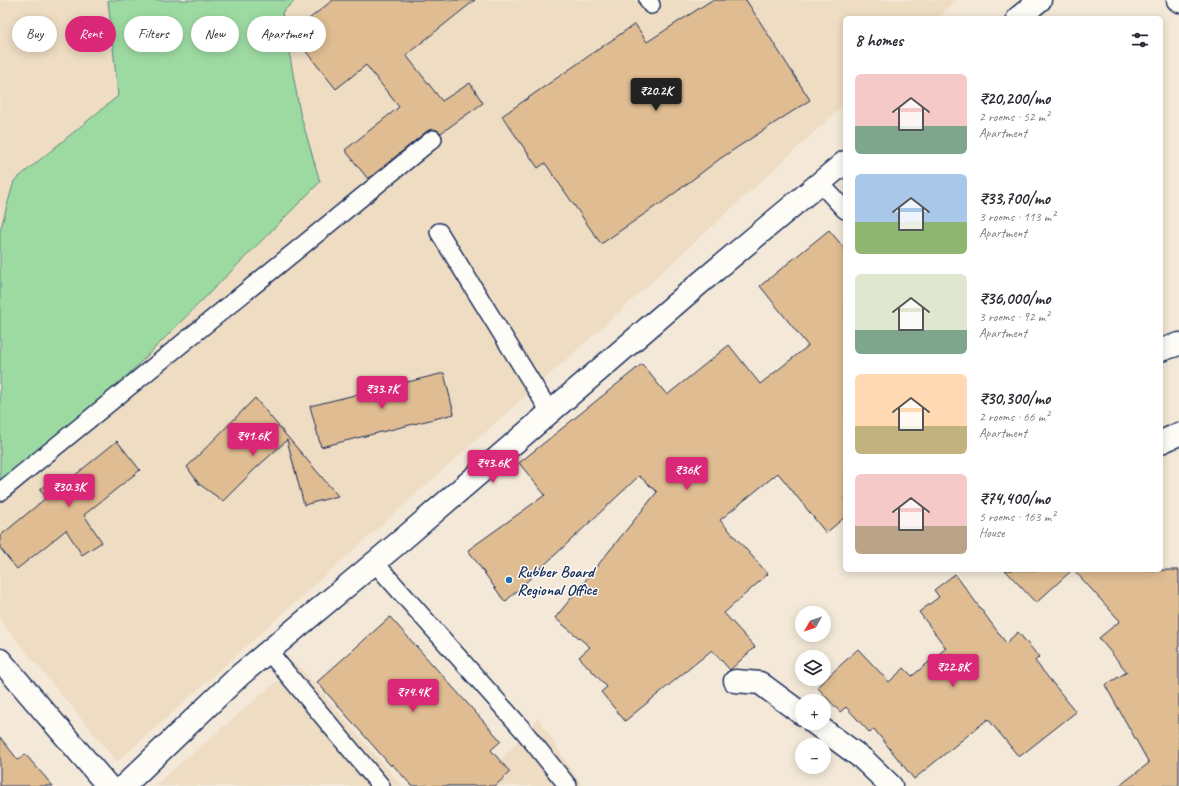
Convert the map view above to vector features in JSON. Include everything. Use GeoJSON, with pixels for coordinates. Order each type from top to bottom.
{"type":"FeatureCollection","features":[{"type":"Feature","properties":{"kind":"street"},"geometry":{"type":"LineString","coordinates":[[1020,16],[1040,0]]}},
{"type":"Feature","properties":{"kind":"street"},"geometry":{"type":"LineString","coordinates":[[124,786],[240,675],[375,563],[700,283],[843,164]]}},
{"type":"Feature","properties":{"kind":"street"},"geometry":{"type":"LineString","coordinates":[[1163,349],[1179,344]]}},
{"type":"Feature","properties":{"kind":"street"},"geometry":{"type":"LineString","coordinates":[[1163,441],[1179,434]]}},
{"type":"Feature","properties":{"kind":"street"},"geometry":{"type":"LineString","coordinates":[[0,660],[108,786]]}},
{"type":"Feature","properties":{"kind":"street"},"geometry":{"type":"LineString","coordinates":[[735,681],[760,683],[795,709]]}},
{"type":"Feature","properties":{"kind":"street"},"geometry":{"type":"LineString","coordinates":[[823,730],[862,759],[891,786]]}},
{"type":"Feature","properties":{"kind":"lane"},"geometry":{"type":"LineString","coordinates":[[0,492],[433,139]]}},
{"type":"Feature","properties":{"kind":"lane"},"geometry":{"type":"LineString","coordinates":[[820,183],[843,208]]}},
{"type":"Feature","properties":{"kind":"lane"},"geometry":{"type":"LineString","coordinates":[[439,232],[550,412]]}},
{"type":"Feature","properties":{"kind":"lane"},"geometry":{"type":"LineString","coordinates":[[375,563],[523,730],[568,786]]}},
{"type":"Feature","properties":{"kind":"lane"},"geometry":{"type":"LineString","coordinates":[[269,652],[381,786]]}},
{"type":"Feature","properties":{"kind":"shaded area"},"geometry":{"type":"Polygon","coordinates":[[[0,0],[957,0],[940,16],[843,16],[843,106],[617,314],[117,762],[0,620],[0,0]]]}},
{"type":"Feature","properties":{"kind":"shaded area"},"geometry":{"type":"Polygon","coordinates":[[[297,664],[402,786],[154,786],[297,664]]]}},
{"type":"Feature","properties":{"kind":"shaded area"},"geometry":{"type":"Polygon","coordinates":[[[538,718],[582,786],[477,786],[538,718]]]}},
{"type":"Feature","properties":{"kind":"green space"},"geometry":{"type":"Polygon","coordinates":[[[108,0],[296,0],[282,12],[283,16],[247,16],[247,52],[289,52],[300,113],[320,182],[92,411],[0,482],[0,231],[14,181],[118,96],[113,52],[116,52],[116,16],[110,16],[108,0]]]}},
{"type":"Feature","properties":{"kind":"building"},"geometry":{"type":"Polygon","coordinates":[[[333,0],[475,0],[406,55],[442,101],[470,83],[483,103],[441,133],[432,129],[427,131],[368,179],[345,150],[399,107],[366,65],[336,89],[306,52],[326,52],[326,16],[313,16],[333,0]]]}},
{"type":"Feature","properties":{"kind":"building"},"geometry":{"type":"Polygon","coordinates":[[[712,0],[746,0],[810,100],[721,158],[659,205],[601,244],[545,163],[538,168],[502,116],[635,24],[647,42],[712,0]]]}},
{"type":"Feature","properties":{"kind":"building"},"geometry":{"type":"Polygon","coordinates":[[[829,230],[843,247],[843,519],[826,533],[778,473],[720,520],[768,574],[724,613],[755,647],[730,670],[712,650],[625,721],[601,692],[607,687],[579,657],[590,647],[555,618],[657,492],[639,476],[505,602],[468,550],[545,495],[519,463],[642,364],[667,395],[729,345],[760,384],[808,346],[760,286],[829,230]]]}},
{"type":"Feature","properties":{"kind":"building"},"geometry":{"type":"Polygon","coordinates":[[[444,373],[454,414],[321,447],[310,406],[444,373]]]}},
{"type":"Feature","properties":{"kind":"building"},"geometry":{"type":"Polygon","coordinates":[[[255,398],[338,496],[304,505],[287,440],[223,501],[199,484],[187,467],[255,398]]]}},
{"type":"Feature","properties":{"kind":"building"},"geometry":{"type":"Polygon","coordinates":[[[117,441],[140,470],[84,515],[102,542],[82,555],[66,530],[17,569],[0,548],[0,536],[46,498],[40,489],[58,477],[63,485],[117,441]]]}},
{"type":"Feature","properties":{"kind":"building"},"geometry":{"type":"Polygon","coordinates":[[[1163,570],[1179,570],[1179,786],[1119,786],[1149,763],[1105,685],[1127,672],[1099,638],[1120,621],[1076,572],[1163,572],[1163,570]]]}},
{"type":"Feature","properties":{"kind":"building"},"geometry":{"type":"Polygon","coordinates":[[[1007,572],[1070,572],[1036,603],[1007,572]]]}},
{"type":"Feature","properties":{"kind":"building"},"geometry":{"type":"Polygon","coordinates":[[[955,574],[1006,643],[1018,632],[1039,657],[1035,661],[1076,712],[1019,757],[988,719],[914,779],[874,729],[870,733],[846,707],[840,712],[831,702],[831,694],[823,694],[817,687],[831,686],[831,674],[858,649],[889,682],[904,668],[912,676],[946,648],[919,612],[939,597],[934,590],[955,574]]]}},
{"type":"Feature","properties":{"kind":"building"},"geometry":{"type":"Polygon","coordinates":[[[390,617],[501,741],[491,750],[510,772],[495,786],[412,786],[392,764],[391,766],[317,682],[390,617]]]}},
{"type":"Feature","properties":{"kind":"building"},"geometry":{"type":"Polygon","coordinates":[[[0,737],[18,760],[25,754],[53,786],[0,786],[0,737]]]}},
{"type":"Feature","properties":{"kind":"place","name":"Rubber Board Regional Office"},"geometry":{"type":"Point","coordinates":[509,580]}}]}
